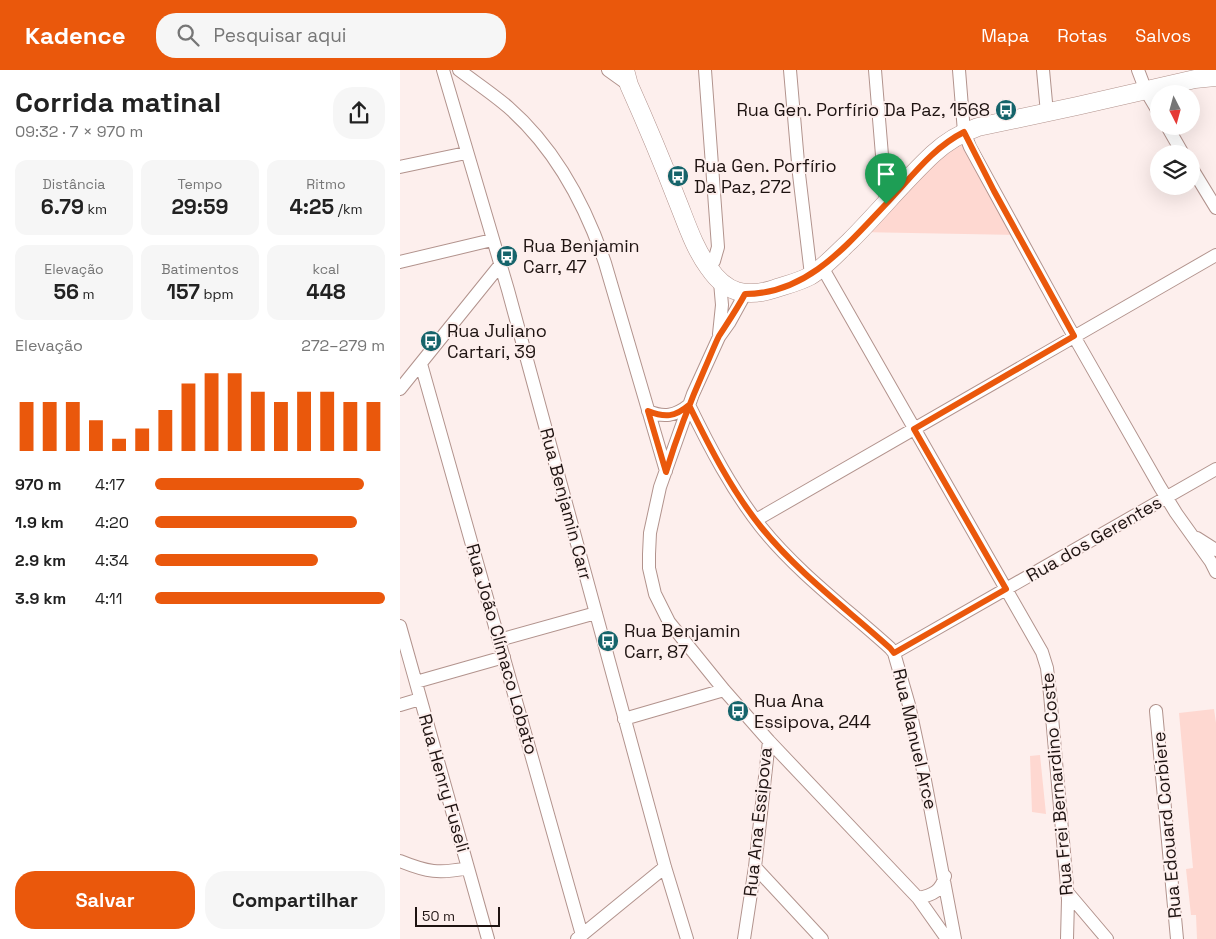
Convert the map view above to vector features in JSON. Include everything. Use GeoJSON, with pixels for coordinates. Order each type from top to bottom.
{"type":"FeatureCollection","features":[{"type":"Feature","properties":{"kind":"street","name":"Rua Benjamin Carr"},"geometry":{"type":"LineString","coordinates":[[443,70],[500,265],[664,867],[687,939]]}},
{"type":"Feature","properties":{"kind":"street"},"geometry":{"type":"LineString","coordinates":[[459,70],[509,108],[546,146],[569,182],[594,230],[666,472]]}},
{"type":"Feature","properties":{"kind":"street"},"geometry":{"type":"LineString","coordinates":[[608,70],[627,77],[694,240],[708,267],[720,282],[732,290],[745,294],[756,294],[801,280],[816,271],[886,204],[933,154],[964,132],[978,127],[1195,79],[1216,77]]}},
{"type":"Feature","properties":{"kind":"street"},"geometry":{"type":"LineString","coordinates":[[705,70],[718,247],[714,261],[708,267]]}},
{"type":"Feature","properties":{"kind":"street"},"geometry":{"type":"LineString","coordinates":[[790,70],[799,174],[816,271]]}},
{"type":"Feature","properties":{"kind":"street"},"geometry":{"type":"LineString","coordinates":[[875,70],[886,204]]}},
{"type":"Feature","properties":{"kind":"street"},"geometry":{"type":"LineString","coordinates":[[960,70],[964,132],[990,184],[1166,498],[1216,572]]}},
{"type":"Feature","properties":{"kind":"street"},"geometry":{"type":"LineString","coordinates":[[1043,70],[1047,113]]}},
{"type":"Feature","properties":{"kind":"street"},"geometry":{"type":"LineString","coordinates":[[1138,70],[1150,98]]}},
{"type":"Feature","properties":{"kind":"street"},"geometry":{"type":"LineString","coordinates":[[400,167],[466,153]]}},
{"type":"Feature","properties":{"kind":"street"},"geometry":{"type":"LineString","coordinates":[[1200,182],[1216,208]]}},
{"type":"Feature","properties":{"kind":"street"},"geometry":{"type":"LineString","coordinates":[[400,262],[492,240]]}},
{"type":"Feature","properties":{"kind":"street"},"geometry":{"type":"LineString","coordinates":[[756,520],[1216,255]]}},
{"type":"Feature","properties":{"kind":"street"},"geometry":{"type":"LineString","coordinates":[[400,389],[500,265]]}},
{"type":"Feature","properties":{"kind":"street","name":"Rua Frei Bernardino Coste"},"geometry":{"type":"LineString","coordinates":[[816,271],[914,429],[1042,652],[1046,668],[1068,892],[1067,939]]}},
{"type":"Feature","properties":{"kind":"street","name":"Rua Ana Essipova"},"geometry":{"type":"LineString","coordinates":[[719,337],[722,305],[720,282]]}},
{"type":"Feature","properties":{"kind":"street","name":"Rua Ana Essipova"},"geometry":{"type":"LineString","coordinates":[[744,939],[755,867],[769,741],[724,690],[669,622],[659,604],[653,584],[649,554],[654,512],[689,405],[719,337],[745,294]]}},
{"type":"Feature","properties":{"kind":"street","name":"Rua João Clímaco Lobato"},"geometry":{"type":"LineString","coordinates":[[421,364],[504,657],[579,937]]}},
{"type":"Feature","properties":{"kind":"street"},"geometry":{"type":"LineString","coordinates":[[648,411],[663,416],[673,415],[689,405]]}},
{"type":"Feature","properties":{"kind":"street","name":"Rua Manuel Arce"},"geometry":{"type":"LineString","coordinates":[[689,405],[729,480],[756,520],[778,546],[894,653],[909,704],[945,876],[955,939]]}},
{"type":"Feature","properties":{"kind":"street","name":"Rua dos Gerentes"},"geometry":{"type":"LineString","coordinates":[[894,653],[1216,468]]}},
{"type":"Feature","properties":{"kind":"street"},"geometry":{"type":"LineString","coordinates":[[1190,534],[1216,550]]}},
{"type":"Feature","properties":{"kind":"street"},"geometry":{"type":"LineString","coordinates":[[499,640],[596,613]]}},
{"type":"Feature","properties":{"kind":"street","name":"Rua Henry Fuseli"},"geometry":{"type":"LineString","coordinates":[[400,626],[488,939]]}},
{"type":"Feature","properties":{"kind":"street"},"geometry":{"type":"LineString","coordinates":[[416,682],[504,657]]}},
{"type":"Feature","properties":{"kind":"street"},"geometry":{"type":"LineString","coordinates":[[624,719],[724,690]]}},
{"type":"Feature","properties":{"kind":"street"},"geometry":{"type":"LineString","coordinates":[[400,705],[420,699]]}},
{"type":"Feature","properties":{"kind":"street","name":"Rua Edouard Corbiere"},"geometry":{"type":"LineString","coordinates":[[1156,711],[1177,939]]}},
{"type":"Feature","properties":{"kind":"street"},"geometry":{"type":"LineString","coordinates":[[769,741],[918,898],[947,939]]}},
{"type":"Feature","properties":{"kind":"street"},"geometry":{"type":"LineString","coordinates":[[400,861],[432,872],[468,868]]}},
{"type":"Feature","properties":{"kind":"street"},"geometry":{"type":"LineString","coordinates":[[579,937],[664,867]]}},
{"type":"Feature","properties":{"kind":"street"},"geometry":{"type":"LineString","coordinates":[[755,867],[822,939]]}},
{"type":"Feature","properties":{"kind":"street"},"geometry":{"type":"LineString","coordinates":[[918,898],[934,893],[940,888],[945,876]]}},
{"type":"Feature","properties":{"kind":"street"},"geometry":{"type":"LineString","coordinates":[[1068,892],[1105,938]]}},
{"type":"Feature","properties":{"kind":"shaded area"},"geometry":{"type":"Polygon","coordinates":[[[964,132],[1019,235],[858,232],[964,132]]]}},
{"type":"Feature","properties":{"kind":"shaded area"},"geometry":{"type":"Polygon","coordinates":[[[1214,709],[1216,723],[1216,939],[1197,939],[1196,915],[1191,915],[1186,869],[1193,868],[1179,713],[1214,709]]]}},
{"type":"Feature","properties":{"kind":"shaded area"},"geometry":{"type":"Polygon","coordinates":[[[1040,755],[1046,814],[1032,812],[1030,756],[1040,755]]]}},
{"type":"Feature","properties":{"kind":"place","name":"Rua Gen. Porfírio Da Paz, 1568"},"geometry":{"type":"Point","coordinates":[1006,110]}},
{"type":"Feature","properties":{"kind":"place","name":"Rua Gen. Porfírio Da Paz, 272"},"geometry":{"type":"Point","coordinates":[678,176]}},
{"type":"Feature","properties":{"kind":"place","name":"Rua Benjamin Carr, 47"},"geometry":{"type":"Point","coordinates":[507,256]}},
{"type":"Feature","properties":{"kind":"place","name":"Rua Juliano Cartari, 39"},"geometry":{"type":"Point","coordinates":[431,341]}},
{"type":"Feature","properties":{"kind":"place","name":"Rua Benjamin Carr, 87"},"geometry":{"type":"Point","coordinates":[608,641]}},
{"type":"Feature","properties":{"kind":"place","name":"Rua Ana Essipova, 244"},"geometry":{"type":"Point","coordinates":[738,711]}},
{"type":"Feature","properties":{"kind":"route"},"geometry":{"type":"LineString","coordinates":[[886,204],[822,268],[801,280],[756,294],[745,294],[719,337],[693,394],[689,405],[676,439],[666,472],[648,411],[663,416],[673,415],[689,405],[729,480],[762,528],[812,579],[894,653],[1006,589],[914,429],[1074,336],[994,191],[964,132],[933,154],[886,204]]}}]}
